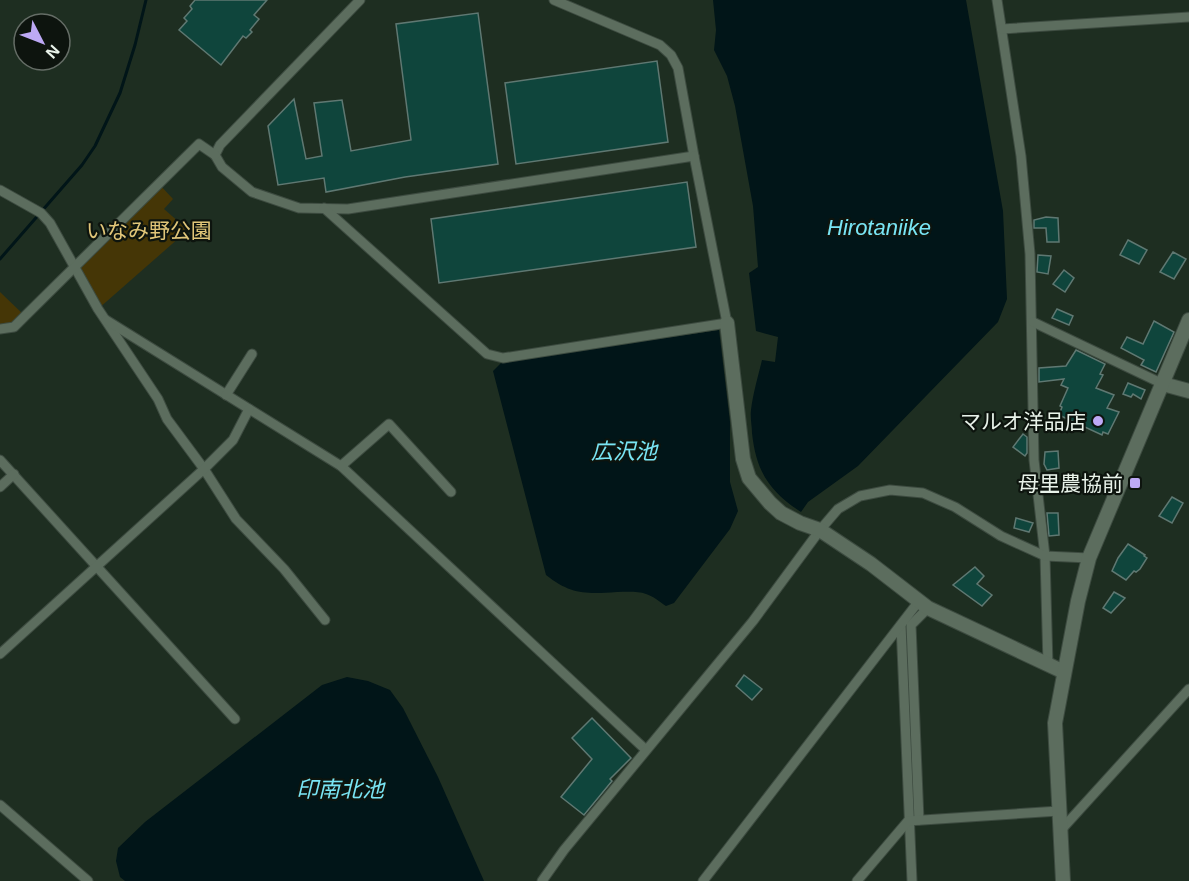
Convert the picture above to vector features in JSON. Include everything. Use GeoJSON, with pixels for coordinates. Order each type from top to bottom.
{"type":"FeatureCollection","features":[{"type":"Feature","properties":{"kind":"main road"},"geometry":{"type":"LineString","coordinates":[[1063,881],[1055,723],[1089,558],[1189,320]]}},
{"type":"Feature","properties":{"kind":"main road"},"geometry":{"type":"LineString","coordinates":[[727,323],[742,459],[749,478],[764,497],[781,513],[820,530],[871,564],[923,604],[1064,672]]}},
{"type":"Feature","properties":{"kind":"main road"},"geometry":{"type":"LineString","coordinates":[[1163,384],[1189,391]]}},
{"type":"Feature","properties":{"kind":"street"},"geometry":{"type":"LineString","coordinates":[[215,155],[220,145],[360,0]]}},
{"type":"Feature","properties":{"kind":"street"},"geometry":{"type":"LineString","coordinates":[[324,208],[487,354],[503,358],[727,323],[678,68],[671,55],[660,45],[554,0]]}},
{"type":"Feature","properties":{"kind":"street"},"geometry":{"type":"LineString","coordinates":[[997,0],[1021,156],[1030,254],[1034,460],[1045,556],[1048,666]]}},
{"type":"Feature","properties":{"kind":"street"},"geometry":{"type":"LineString","coordinates":[[1002,29],[1189,16]]}},
{"type":"Feature","properties":{"kind":"street"},"geometry":{"type":"LineString","coordinates":[[0,330],[14,327],[199,144],[215,155],[222,166],[252,192],[299,208],[374,207],[694,156]]}},
{"type":"Feature","properties":{"kind":"street"},"geometry":{"type":"LineString","coordinates":[[0,190],[41,213],[50,223],[105,320],[158,399],[167,420],[204,469],[236,519],[284,569],[325,620]]}},
{"type":"Feature","properties":{"kind":"street"},"geometry":{"type":"LineString","coordinates":[[105,320],[341,466],[646,750]]}},
{"type":"Feature","properties":{"kind":"street"},"geometry":{"type":"LineString","coordinates":[[1033,322],[1163,384]]}},
{"type":"Feature","properties":{"kind":"street"},"geometry":{"type":"LineString","coordinates":[[226,395],[252,354]]}},
{"type":"Feature","properties":{"kind":"street"},"geometry":{"type":"LineString","coordinates":[[0,654],[204,469],[233,440],[249,409]]}},
{"type":"Feature","properties":{"kind":"street"},"geometry":{"type":"LineString","coordinates":[[341,466],[389,424],[451,492]]}},
{"type":"Feature","properties":{"kind":"street"},"geometry":{"type":"LineString","coordinates":[[0,460],[235,719]]}},
{"type":"Feature","properties":{"kind":"street"},"geometry":{"type":"LineString","coordinates":[[0,487],[14,474]]}},
{"type":"Feature","properties":{"kind":"street"},"geometry":{"type":"LineString","coordinates":[[542,881],[564,850],[753,621],[820,530],[838,509],[860,496],[890,490],[922,493],[955,507],[1001,536],[1045,556],[1089,558]]}},
{"type":"Feature","properties":{"kind":"street"},"geometry":{"type":"LineString","coordinates":[[703,881],[901,625],[923,604]]}},
{"type":"Feature","properties":{"kind":"street"},"geometry":{"type":"LineString","coordinates":[[919,820],[911,626],[923,604]]}},
{"type":"Feature","properties":{"kind":"street"},"geometry":{"type":"LineString","coordinates":[[901,625],[912,881]]}},
{"type":"Feature","properties":{"kind":"street"},"geometry":{"type":"LineString","coordinates":[[1061,830],[1189,689]]}},
{"type":"Feature","properties":{"kind":"street"},"geometry":{"type":"LineString","coordinates":[[0,805],[88,881]]}},
{"type":"Feature","properties":{"kind":"street"},"geometry":{"type":"LineString","coordinates":[[857,881],[908,821],[1059,811]]}},
{"type":"Feature","properties":{"kind":"green space","name":"いなみ野公園"},"geometry":{"type":"Polygon","coordinates":[[[159,184],[173,199],[164,209],[188,230],[98,309],[76,267],[159,184]]]}},
{"type":"Feature","properties":{"kind":"green space"},"geometry":{"type":"Polygon","coordinates":[[[0,292],[25,316],[0,329],[0,292]]]}},
{"type":"Feature","properties":{"kind":"water","name":"Hirotaniike"},"geometry":{"type":"Polygon","coordinates":[[[713,0],[966,0],[1003,211],[1007,299],[998,322],[858,466],[808,502],[801,512],[772,488],[761,469],[754,446],[751,416],[754,391],[762,360],[775,362],[778,337],[756,331],[749,273],[758,267],[753,206],[735,106],[727,76],[714,50],[716,30],[713,0]]]}},
{"type":"Feature","properties":{"kind":"water","name":"広沢池"},"geometry":{"type":"Polygon","coordinates":[[[719,330],[730,422],[730,482],[738,511],[730,529],[674,603],[666,606],[643,593],[580,592],[555,582],[546,575],[493,371],[502,362],[719,330]]]}},
{"type":"Feature","properties":{"kind":"water","name":"印南北池"},"geometry":{"type":"Polygon","coordinates":[[[347,677],[368,681],[390,690],[403,708],[438,777],[484,881],[125,881],[120,877],[116,861],[118,848],[145,822],[322,685],[347,677]]]}},
{"type":"Feature","properties":{"kind":"building"},"geometry":{"type":"Polygon","coordinates":[[[195,0],[267,0],[254,15],[259,19],[250,30],[252,32],[246,38],[243,36],[221,65],[179,30],[187,21],[184,18],[192,9],[190,6],[195,0]]]}},
{"type":"Feature","properties":{"kind":"building"},"geometry":{"type":"Polygon","coordinates":[[[478,13],[498,164],[405,177],[326,192],[324,178],[278,185],[268,126],[294,99],[306,159],[322,156],[314,103],[342,100],[351,151],[411,140],[396,24],[478,13]]]}},
{"type":"Feature","properties":{"kind":"building"},"geometry":{"type":"Polygon","coordinates":[[[657,61],[668,142],[516,164],[505,83],[657,61]]]}},
{"type":"Feature","properties":{"kind":"building"},"geometry":{"type":"Polygon","coordinates":[[[687,182],[696,247],[439,283],[431,219],[687,182]]]}},
{"type":"Feature","properties":{"kind":"building"},"geometry":{"type":"Polygon","coordinates":[[[1046,217],[1058,218],[1059,242],[1047,242],[1046,228],[1034,228],[1034,220],[1046,217]]]}},
{"type":"Feature","properties":{"kind":"building"},"geometry":{"type":"Polygon","coordinates":[[[1128,240],[1147,250],[1139,264],[1120,255],[1128,240]]]}},
{"type":"Feature","properties":{"kind":"building"},"geometry":{"type":"Polygon","coordinates":[[[1173,252],[1186,259],[1174,279],[1160,272],[1173,252]]]}},
{"type":"Feature","properties":{"kind":"building"},"geometry":{"type":"Polygon","coordinates":[[[1038,255],[1051,256],[1048,274],[1037,272],[1038,255]]]}},
{"type":"Feature","properties":{"kind":"building"},"geometry":{"type":"Polygon","coordinates":[[[1064,270],[1074,278],[1065,292],[1053,284],[1064,270]]]}},
{"type":"Feature","properties":{"kind":"building"},"geometry":{"type":"Polygon","coordinates":[[[1057,309],[1073,316],[1069,325],[1052,318],[1057,309]]]}},
{"type":"Feature","properties":{"kind":"building"},"geometry":{"type":"Polygon","coordinates":[[[1154,321],[1174,332],[1156,372],[1141,365],[1144,360],[1121,348],[1127,337],[1143,344],[1154,321]]]}},
{"type":"Feature","properties":{"kind":"building"},"geometry":{"type":"Polygon","coordinates":[[[1076,350],[1105,364],[1100,374],[1103,375],[1096,388],[1114,395],[1107,408],[1119,412],[1108,434],[1103,432],[1102,435],[1059,415],[1062,407],[1060,406],[1068,388],[1061,385],[1064,379],[1039,382],[1039,368],[1066,366],[1076,350]]]}},
{"type":"Feature","properties":{"kind":"building"},"geometry":{"type":"Polygon","coordinates":[[[1128,383],[1145,390],[1141,399],[1133,394],[1131,397],[1123,394],[1128,383]]]}},
{"type":"Feature","properties":{"kind":"building"},"geometry":{"type":"Polygon","coordinates":[[[1023,434],[1027,437],[1025,456],[1013,447],[1023,434]]]}},
{"type":"Feature","properties":{"kind":"building"},"geometry":{"type":"Polygon","coordinates":[[[1058,451],[1059,468],[1047,470],[1044,464],[1045,452],[1058,451]]]}},
{"type":"Feature","properties":{"kind":"building"},"geometry":{"type":"Polygon","coordinates":[[[1172,497],[1183,503],[1172,523],[1159,516],[1172,497]]]}},
{"type":"Feature","properties":{"kind":"building"},"geometry":{"type":"Polygon","coordinates":[[[1047,513],[1058,513],[1059,535],[1049,536],[1047,513]]]}},
{"type":"Feature","properties":{"kind":"building"},"geometry":{"type":"Polygon","coordinates":[[[1016,518],[1033,523],[1029,532],[1014,528],[1016,518]]]}},
{"type":"Feature","properties":{"kind":"building"},"geometry":{"type":"Polygon","coordinates":[[[1128,544],[1147,558],[1140,569],[1134,571],[1126,580],[1112,571],[1128,544]]]}},
{"type":"Feature","properties":{"kind":"building"},"geometry":{"type":"Polygon","coordinates":[[[975,567],[984,576],[977,584],[992,595],[982,606],[953,585],[975,567]]]}},
{"type":"Feature","properties":{"kind":"building"},"geometry":{"type":"Polygon","coordinates":[[[1114,592],[1125,598],[1111,613],[1103,608],[1114,592]]]}},
{"type":"Feature","properties":{"kind":"building"},"geometry":{"type":"Polygon","coordinates":[[[744,675],[762,689],[752,700],[736,686],[744,675]]]}},
{"type":"Feature","properties":{"kind":"building"},"geometry":{"type":"Polygon","coordinates":[[[592,718],[631,758],[610,779],[612,781],[584,815],[561,797],[592,759],[572,738],[592,718]]]}},
{"type":"Feature","properties":{"kind":"waterway"},"geometry":{"type":"LineString","coordinates":[[0,259],[82,165],[95,146],[120,93],[146,0]]}},
{"type":"Feature","properties":{"kind":"place","name":"マルオ洋品店"},"geometry":{"type":"Point","coordinates":[1098,421]}},
{"type":"Feature","properties":{"kind":"place","name":"母里農協前"},"geometry":{"type":"Point","coordinates":[1135,483]}}]}
